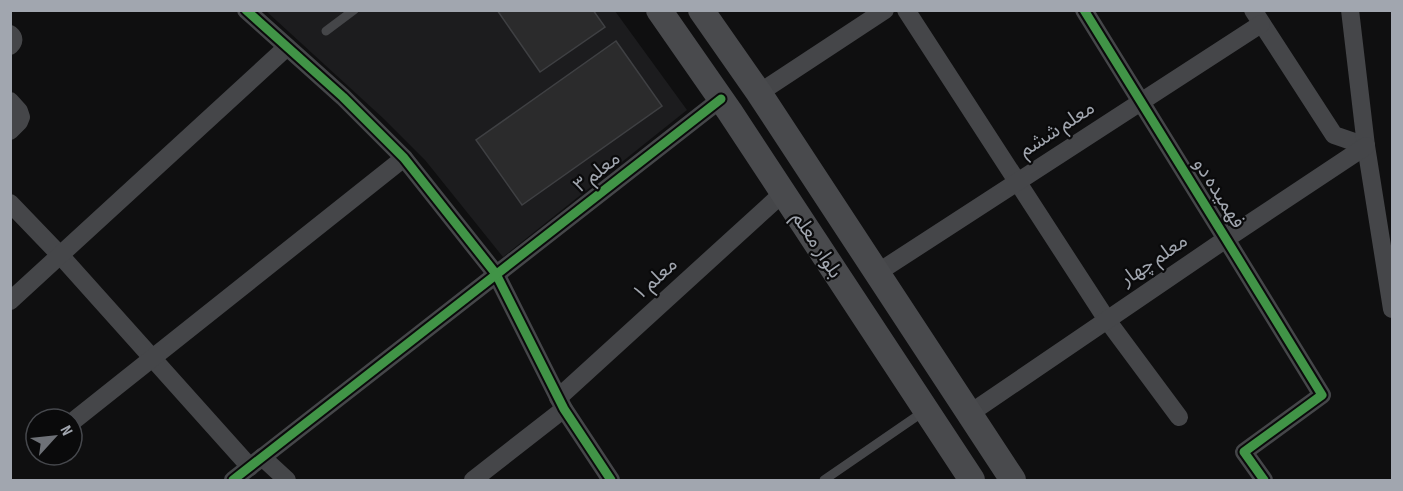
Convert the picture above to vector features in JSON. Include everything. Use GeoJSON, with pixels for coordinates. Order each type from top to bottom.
{"type":"FeatureCollection","features":[{"type":"Feature","properties":{"kind":"main road","name":"بلوار معلم"},"geometry":{"type":"LineString","coordinates":[[659,10],[721,99],[972,480]]}},
{"type":"Feature","properties":{"kind":"main road","name":"بلوار معلم"},"geometry":{"type":"LineString","coordinates":[[702,10],[1013,480]]}},
{"type":"Feature","properties":{"kind":"street"},"geometry":{"type":"LineString","coordinates":[[246,10],[343,97],[404,158],[496,274],[561,403],[611,480]]}},
{"type":"Feature","properties":{"kind":"street"},"geometry":{"type":"LineString","coordinates":[[759,93],[885,10]]}},
{"type":"Feature","properties":{"kind":"street"},"geometry":{"type":"LineString","coordinates":[[906,10],[1107,320],[1179,417]]}},
{"type":"Feature","properties":{"kind":"street","name":"فهمیده دو"},"geometry":{"type":"LineString","coordinates":[[1084,10],[1322,396],[1244,452],[1264,480]]}},
{"type":"Feature","properties":{"kind":"street"},"geometry":{"type":"LineString","coordinates":[[1350,10],[1366,146],[1392,309]]}},
{"type":"Feature","properties":{"kind":"street"},"geometry":{"type":"LineString","coordinates":[[1257,17],[1334,135],[1366,146]]}},
{"type":"Feature","properties":{"kind":"street","name":"معلم ششم"},"geometry":{"type":"LineString","coordinates":[[876,273],[1141,102],[1257,17]]}},
{"type":"Feature","properties":{"kind":"street"},"geometry":{"type":"LineString","coordinates":[[10,34],[14,43],[10,46]]}},
{"type":"Feature","properties":{"kind":"street"},"geometry":{"type":"LineString","coordinates":[[10,301],[287,47]]}},
{"type":"Feature","properties":{"kind":"street","name":"معلم ۳"},"geometry":{"type":"LineString","coordinates":[[233,480],[721,99]]}},
{"type":"Feature","properties":{"kind":"street"},"geometry":{"type":"LineString","coordinates":[[10,101],[21,117],[10,131]]}},
{"type":"Feature","properties":{"kind":"street","name":"معلم چهار"},"geometry":{"type":"LineString","coordinates":[[969,414],[1366,146]]}},
{"type":"Feature","properties":{"kind":"street"},"geometry":{"type":"LineString","coordinates":[[84,412],[404,158]]}},
{"type":"Feature","properties":{"kind":"street","name":"معلم ۱"},"geometry":{"type":"LineString","coordinates":[[473,480],[561,403],[783,193]]}},
{"type":"Feature","properties":{"kind":"street"},"geometry":{"type":"LineString","coordinates":[[10,203],[152,358],[256,462],[287,480]]}},
{"type":"Feature","properties":{"kind":"lane"},"geometry":{"type":"LineString","coordinates":[[326,31],[354,10]]}},
{"type":"Feature","properties":{"kind":"lane"},"geometry":{"type":"LineString","coordinates":[[824,480],[926,410]]}},
{"type":"Feature","properties":{"kind":"shaded area"},"geometry":{"type":"Polygon","coordinates":[[[266,11],[615,11],[687,110],[503,257],[425,160],[384,119],[266,11]]]}},
{"type":"Feature","properties":{"kind":"building"},"geometry":{"type":"Polygon","coordinates":[[[497,10],[593,10],[605,27],[540,72],[497,10]]]}},
{"type":"Feature","properties":{"kind":"building"},"geometry":{"type":"Polygon","coordinates":[[[616,41],[662,106],[522,205],[476,140],[616,41]]]}},
{"type":"Feature","properties":{"kind":"cycle path"},"geometry":{"type":"LineString","coordinates":[[246,10],[343,97],[404,158],[496,274],[564,409],[611,480]]}},
{"type":"Feature","properties":{"kind":"cycle path"},"geometry":{"type":"LineString","coordinates":[[1084,10],[1322,395],[1244,452],[1264,480]]}},
{"type":"Feature","properties":{"kind":"cycle path"},"geometry":{"type":"LineString","coordinates":[[233,480],[721,99]]}}]}
